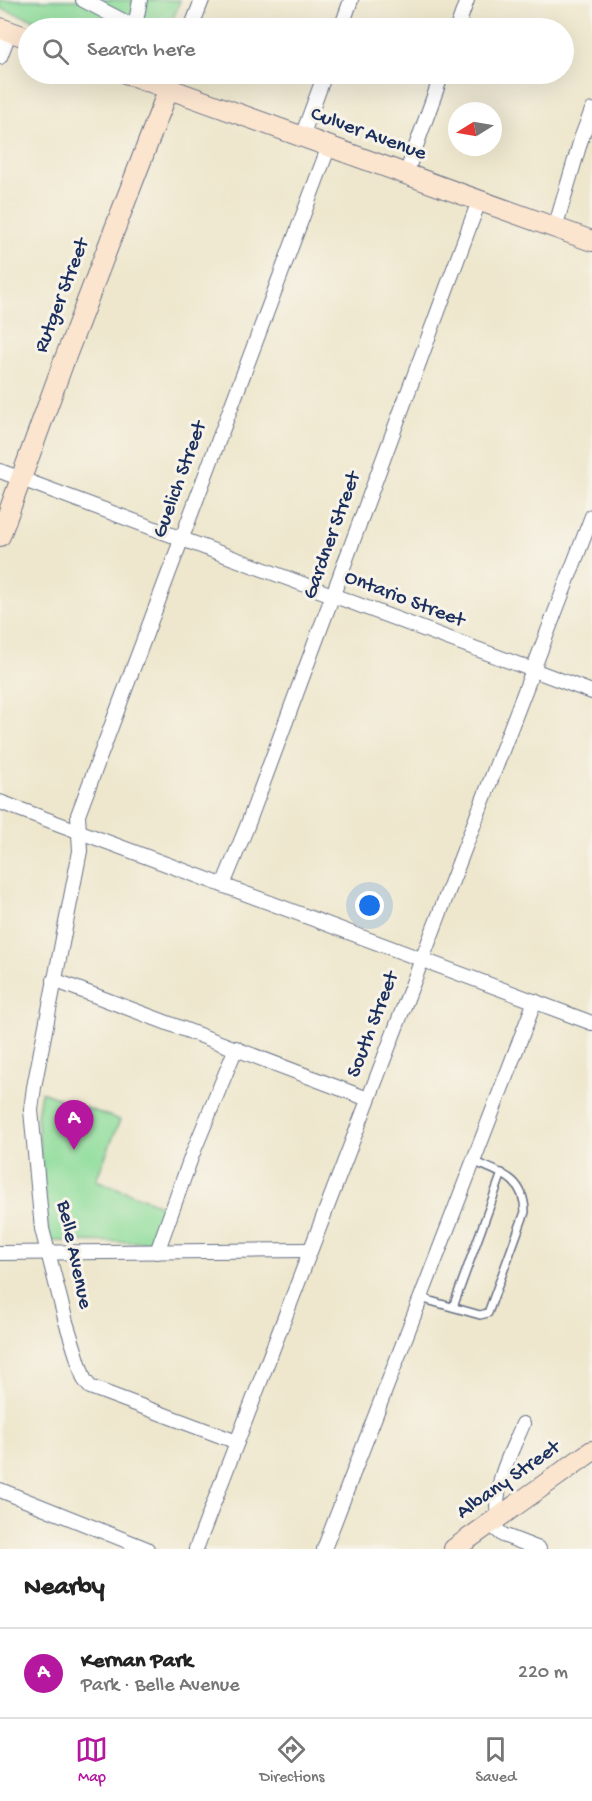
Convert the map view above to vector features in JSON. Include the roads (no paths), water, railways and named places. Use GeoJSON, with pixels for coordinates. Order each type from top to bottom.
{"type":"FeatureCollection","features":[{"type":"Feature","properties":{"kind":"street"},"geometry":{"type":"LineString","coordinates":[[83,0],[117,18]]}},
{"type":"Feature","properties":{"kind":"street"},"geometry":{"type":"LineString","coordinates":[[137,18],[140,0]]}},
{"type":"Feature","properties":{"kind":"street"},"geometry":{"type":"LineString","coordinates":[[195,18],[202,0]]}},
{"type":"Feature","properties":{"kind":"street"},"geometry":{"type":"LineString","coordinates":[[345,18],[351,0]]}},
{"type":"Feature","properties":{"kind":"street"},"geometry":{"type":"LineString","coordinates":[[461,18],[467,0]]}},
{"type":"Feature","properties":{"kind":"street"},"geometry":{"type":"LineString","coordinates":[[0,57],[5,30]]}},
{"type":"Feature","properties":{"kind":"street","name":"Rutger Street"},"geometry":{"type":"LineString","coordinates":[[0,536],[166,84]]}},
{"type":"Feature","properties":{"kind":"street","name":"Culver Avenue"},"geometry":{"type":"LineString","coordinates":[[182,84],[302,136],[592,241]]}},
{"type":"Feature","properties":{"kind":"street"},"geometry":{"type":"LineString","coordinates":[[302,136],[321,84]]}},
{"type":"Feature","properties":{"kind":"street"},"geometry":{"type":"LineString","coordinates":[[406,174],[438,84]]}},
{"type":"Feature","properties":{"kind":"street"},"geometry":{"type":"LineString","coordinates":[[555,228],[592,110]]}},
{"type":"Feature","properties":{"kind":"street","name":"Guelich Street"},"geometry":{"type":"LineString","coordinates":[[78,830],[78,815],[329,146]]}},
{"type":"Feature","properties":{"kind":"street","name":"Gardner Street"},"geometry":{"type":"LineString","coordinates":[[223,885],[246,829],[479,201]]}},
{"type":"Feature","properties":{"kind":"street","name":"Ontario Street"},"geometry":{"type":"LineString","coordinates":[[0,471],[592,692]]}},
{"type":"Feature","properties":{"kind":"street","name":"South Street"},"geometry":{"type":"LineString","coordinates":[[196,1549],[592,516]]}},
{"type":"Feature","properties":{"kind":"street"},"geometry":{"type":"LineString","coordinates":[[0,802],[535,1001],[591,1018]]}},
{"type":"Feature","properties":{"kind":"street","name":"Belle Avenue"},"geometry":{"type":"LineString","coordinates":[[78,830],[80,851],[31,1110],[42,1229],[47,1252],[84,1379],[90,1386],[237,1442]]}},
{"type":"Feature","properties":{"kind":"street"},"geometry":{"type":"LineString","coordinates":[[54,980],[368,1099]]}},
{"type":"Feature","properties":{"kind":"street"},"geometry":{"type":"LineString","coordinates":[[324,1549],[535,1001]]}},
{"type":"Feature","properties":{"kind":"street"},"geometry":{"type":"LineString","coordinates":[[157,1252],[192,1155],[236,1048]]}},
{"type":"Feature","properties":{"kind":"street"},"geometry":{"type":"LineString","coordinates":[[0,1253],[310,1250]]}},
{"type":"Feature","properties":{"kind":"street"},"geometry":{"type":"LineString","coordinates":[[523,1424],[500,1479],[494,1521],[503,1535],[539,1549]]}},
{"type":"Feature","properties":{"kind":"street","name":"Albany Street"},"geometry":{"type":"LineString","coordinates":[[454,1549],[592,1451]]}},
{"type":"Feature","properties":{"kind":"street"},"geometry":{"type":"LineString","coordinates":[[0,1490],[147,1549]]}},
{"type":"Feature","properties":{"kind":"lane"},"geometry":{"type":"LineString","coordinates":[[420,1298],[480,1315],[488,1313],[521,1224],[525,1204],[520,1189],[511,1178],[473,1161]]}},
{"type":"Feature","properties":{"kind":"lane"},"geometry":{"type":"LineString","coordinates":[[453,1307],[502,1173]]}},
{"type":"Feature","properties":{"kind":"place","name":"Kernan Park"},"geometry":{"type":"Point","coordinates":[74,1150]}}]}
